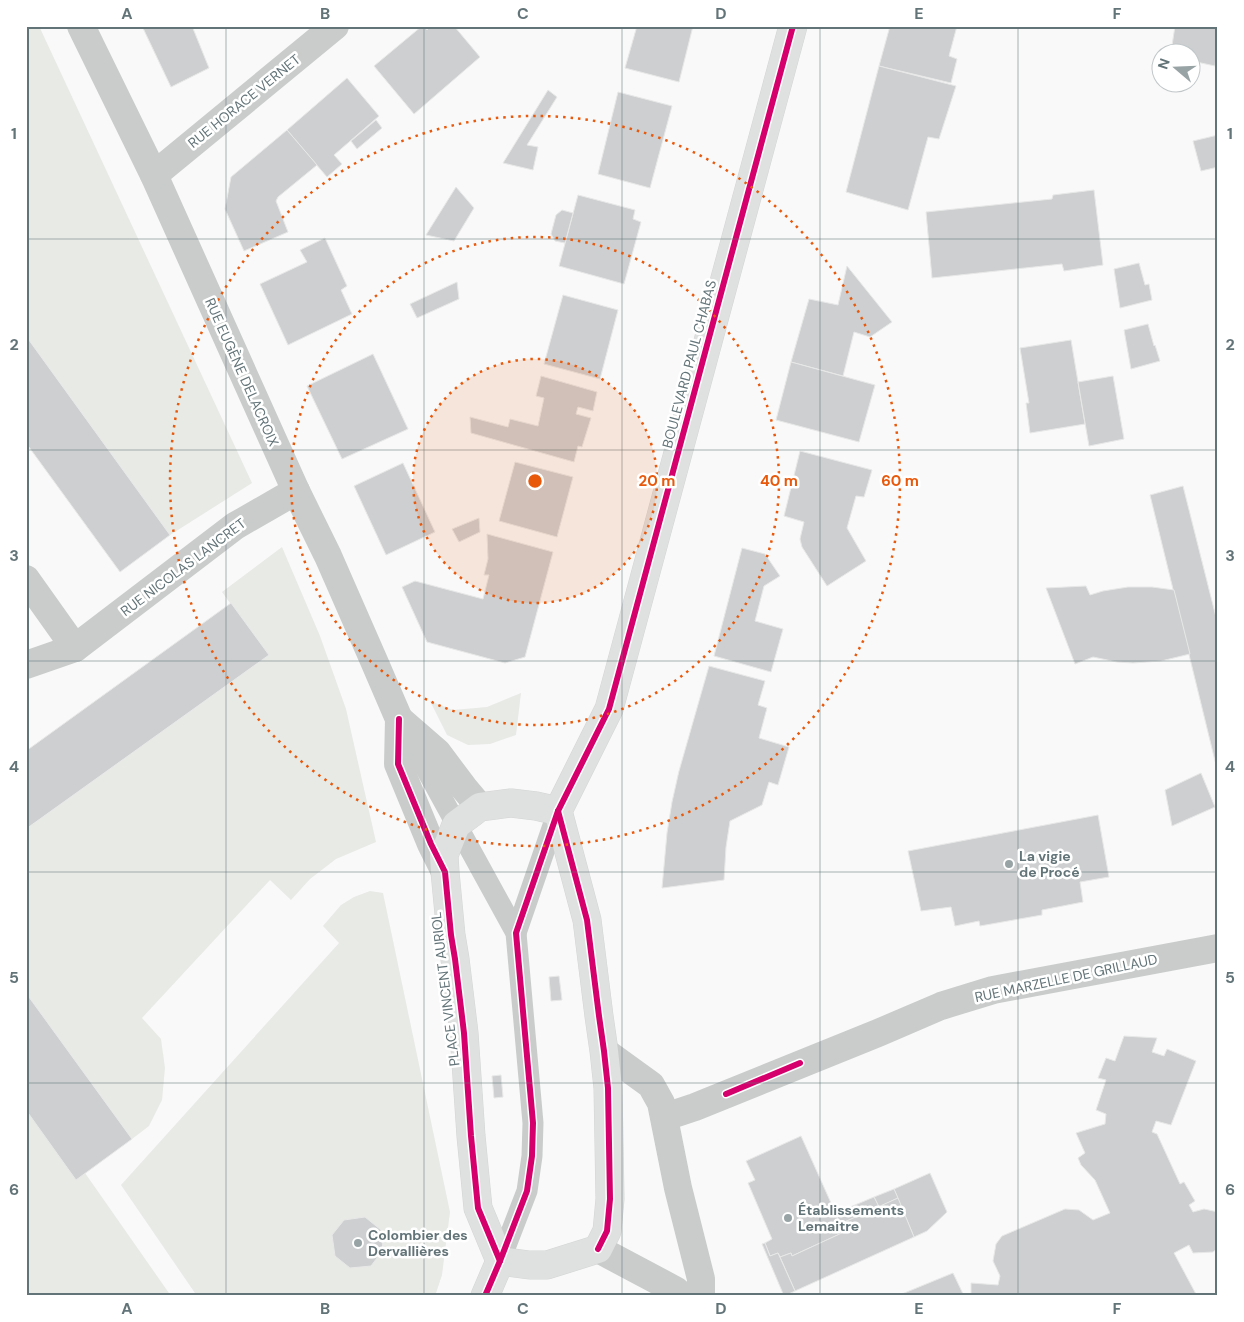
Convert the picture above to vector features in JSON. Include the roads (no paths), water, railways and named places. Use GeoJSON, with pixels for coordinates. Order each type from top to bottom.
{"type":"FeatureCollection","features":[{"type":"Feature","properties":{"kind":"main road","name":"BOULEVARD PAUL CHABAS"},"geometry":{"type":"LineString","coordinates":[[558,811],[609,709],[793,26]]}},
{"type":"Feature","properties":{"kind":"main road"},"geometry":{"type":"LineString","coordinates":[[456,824],[480,807],[511,803],[558,811],[586,920],[608,1088],[610,1199],[607,1231],[598,1249],[547,1265],[529,1265],[500,1261],[485,1296]]}},
{"type":"Feature","properties":{"kind":"main road","name":"PLACE VINCENT AURIOL"},"geometry":{"type":"LineString","coordinates":[[456,824],[444,855],[451,935],[464,1033],[478,1208],[500,1261]]}},
{"type":"Feature","properties":{"kind":"street","name":"RUE EUGÈNE DELACROIX"},"geometry":{"type":"LineString","coordinates":[[81,26],[154,175],[296,491],[328,556],[399,719]]}},
{"type":"Feature","properties":{"kind":"street","name":"RUE HORACE VERNET"},"geometry":{"type":"LineString","coordinates":[[154,175],[335,26]]}},
{"type":"Feature","properties":{"kind":"street","name":"RUE NICOLAS LANCRET"},"geometry":{"type":"LineString","coordinates":[[26,665],[75,648],[235,526],[296,491]]}},
{"type":"Feature","properties":{"kind":"street"},"geometry":{"type":"LineString","coordinates":[[26,579],[75,648]]}},
{"type":"Feature","properties":{"kind":"street"},"geometry":{"type":"LineString","coordinates":[[399,719],[437,752],[480,807]]}},
{"type":"Feature","properties":{"kind":"street","name":"PLACE VINCENT AURIOL"},"geometry":{"type":"LineString","coordinates":[[399,719],[398,764],[431,844],[445,872]]}},
{"type":"Feature","properties":{"kind":"street","name":"RUE MARZELLE DE GRILLAUD"},"geometry":{"type":"LineString","coordinates":[[665,1117],[695,1107],[950,1003],[993,990],[1218,948]]}},
{"type":"Feature","properties":{"kind":"street"},"geometry":{"type":"LineString","coordinates":[[604,1051],[651,1085],[661,1103],[678,1188],[701,1279],[701,1296]]}},
{"type":"Feature","properties":{"kind":"street"},"geometry":{"type":"LineString","coordinates":[[598,1249],[675,1290],[682,1296]]}},
{"type":"Feature","properties":{"kind":"lane"},"geometry":{"type":"LineString","coordinates":[[399,719],[516,934],[533,1123],[532,1156],[527,1191],[500,1261]]}},
{"type":"Feature","properties":{"kind":"lane"},"geometry":{"type":"LineString","coordinates":[[516,934],[558,811]]}},
{"type":"Feature","properties":{"kind":"place","name":"La vigie de Procé"},"geometry":{"type":"Point","coordinates":[1009,864]}},
{"type":"Feature","properties":{"kind":"place","name":"Établissements Lemaitre"},"geometry":{"type":"Point","coordinates":[788,1218]}},
{"type":"Feature","properties":{"kind":"place","name":"Colombier des Dervallières"},"geometry":{"type":"Point","coordinates":[358,1243]}}]}
